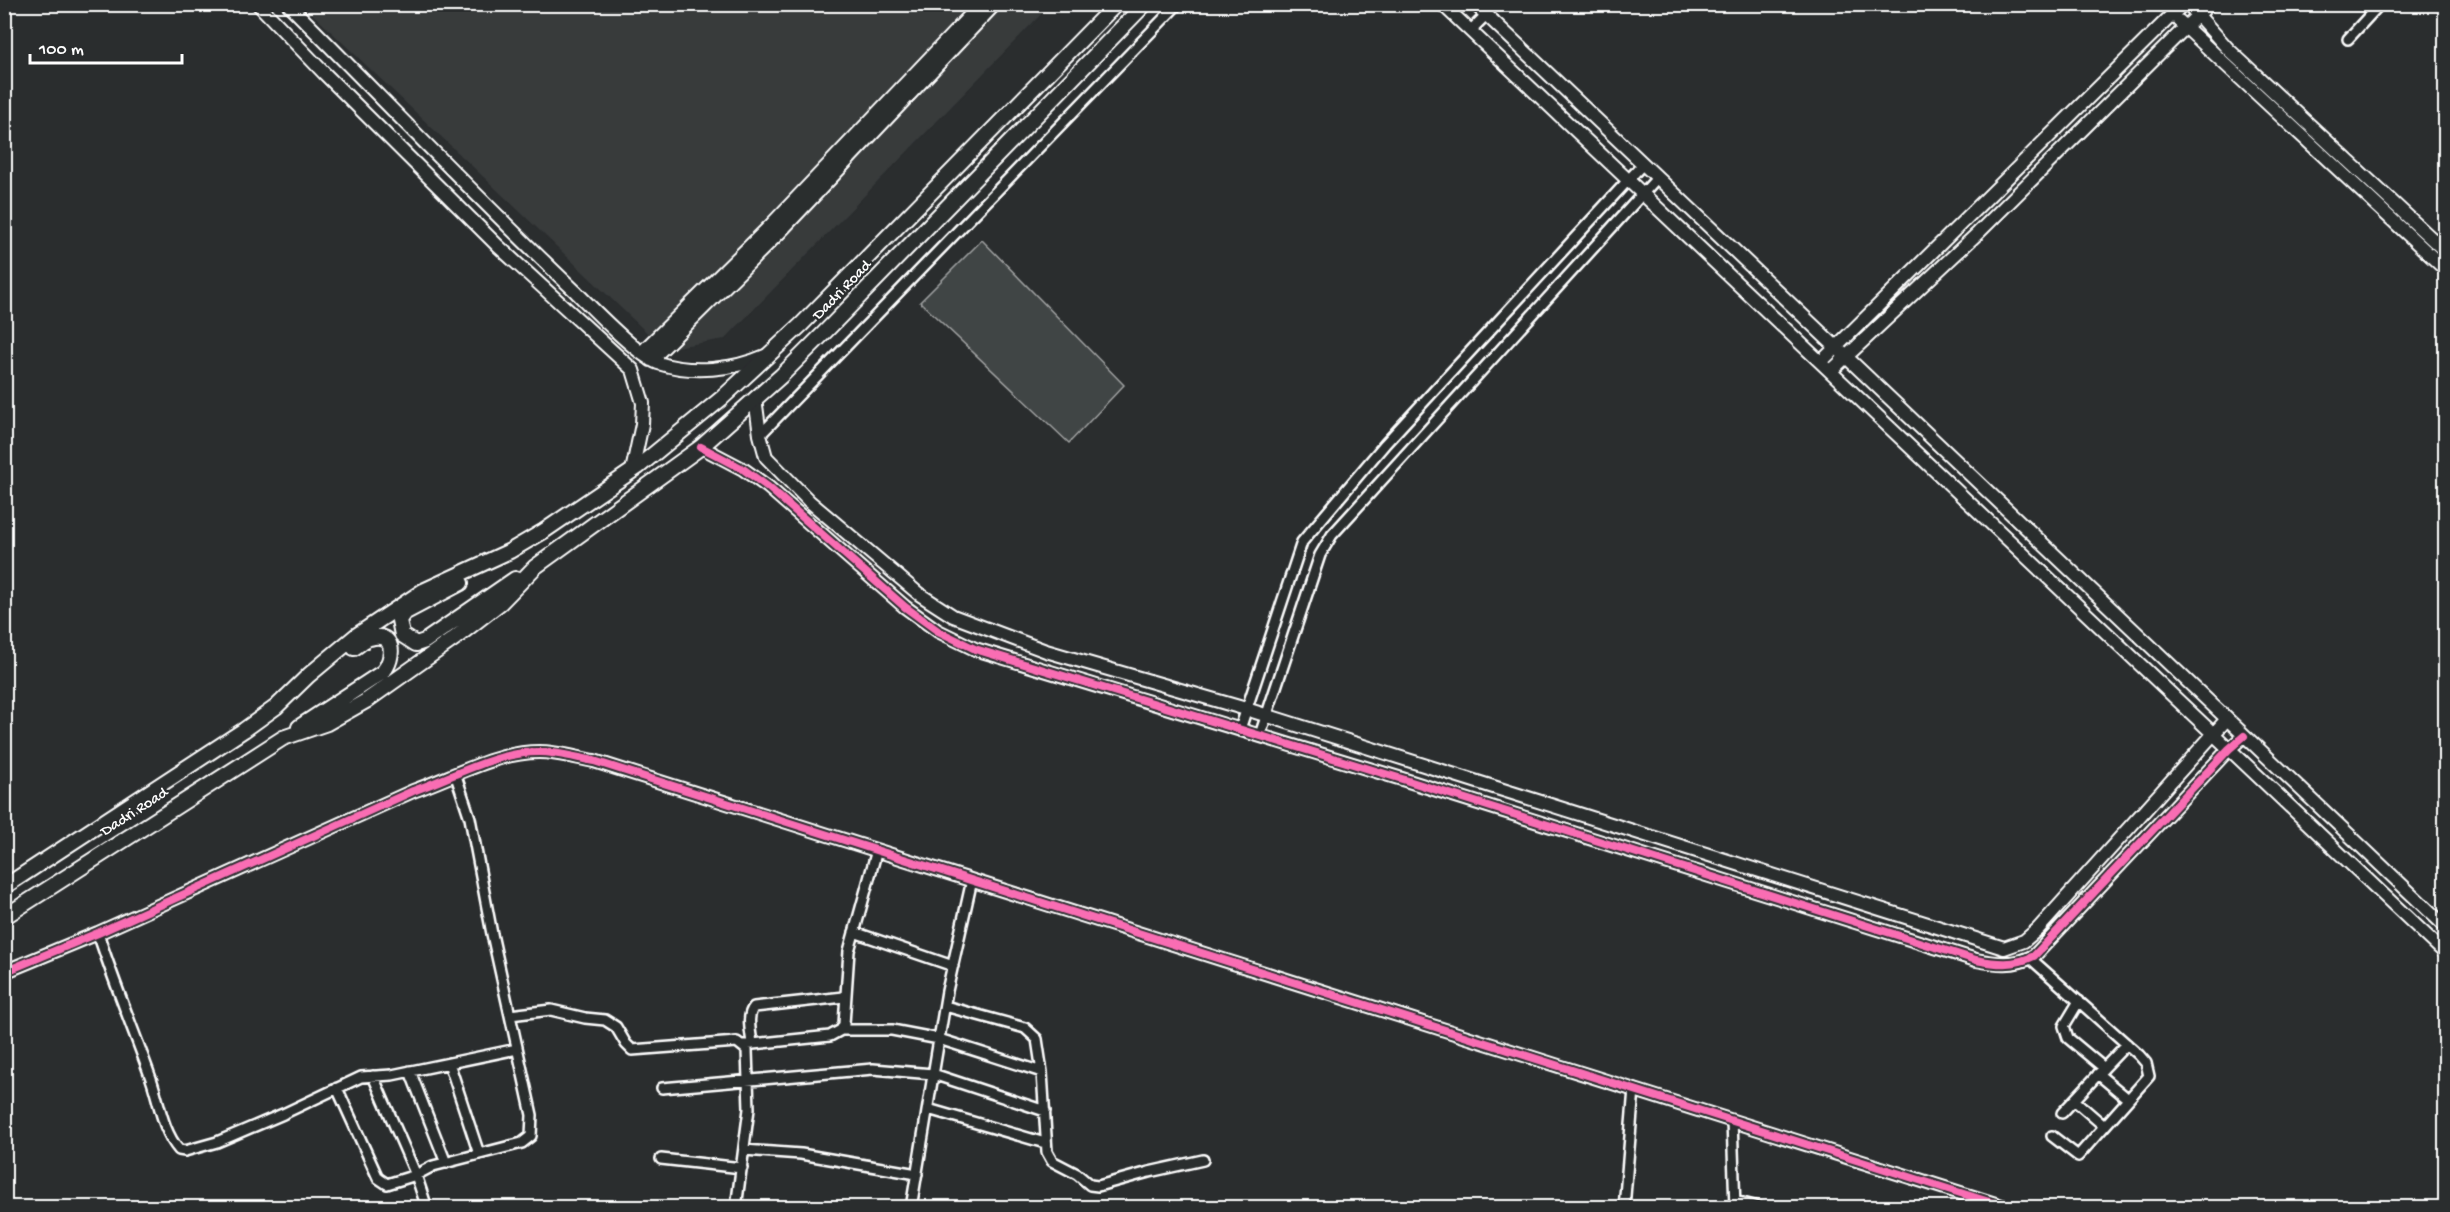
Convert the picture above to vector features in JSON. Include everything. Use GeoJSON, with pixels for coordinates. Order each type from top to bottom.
{"type":"FeatureCollection","features":[{"type":"Feature","properties":{"kind":"main road","name":"Dadri Road"},"geometry":{"type":"LineString","coordinates":[[1116,4],[772,354],[713,406],[632,471],[464,581],[404,613],[399,620],[402,635],[416,644],[425,641],[488,596],[535,567],[701,447],[822,335],[1145,4]]}},
{"type":"Feature","properties":{"kind":"main road","name":"Dadri Road"},"geometry":{"type":"LineString","coordinates":[[276,707],[309,675],[357,635],[423,591],[510,551]]}},
{"type":"Feature","properties":{"kind":"main road","name":"Dadri Road"},"geometry":{"type":"LineString","coordinates":[[283,738],[327,723],[366,701],[456,638],[500,603],[535,567]]}},
{"type":"Feature","properties":{"kind":"main road","name":"Dadri Road"},"geometry":{"type":"LineString","coordinates":[[4,887],[319,678],[346,653],[369,638],[380,637],[389,643],[393,653],[390,665],[383,672],[4,917]]}},
{"type":"Feature","properties":{"kind":"street"},"geometry":{"type":"LineString","coordinates":[[258,4],[498,246],[633,370],[643,403],[642,424],[632,471]]}},
{"type":"Feature","properties":{"kind":"street"},"geometry":{"type":"LineString","coordinates":[[288,4],[515,234],[647,356],[686,367],[715,369],[741,366],[772,354]]}},
{"type":"Feature","properties":{"kind":"street"},"geometry":{"type":"LineString","coordinates":[[647,356],[981,4]]}},
{"type":"Feature","properties":{"kind":"street"},"geometry":{"type":"LineString","coordinates":[[647,356],[780,232],[995,4]]}},
{"type":"Feature","properties":{"kind":"street"},"geometry":{"type":"LineString","coordinates":[[760,435],[1178,4]]}},
{"type":"Feature","properties":{"kind":"street"},"geometry":{"type":"LineString","coordinates":[[1442,4],[2445,954]]}},
{"type":"Feature","properties":{"kind":"street"},"geometry":{"type":"LineString","coordinates":[[1475,4],[2445,927]]}},
{"type":"Feature","properties":{"kind":"street"},"geometry":{"type":"LineString","coordinates":[[1821,362],[2185,4],[2266,86],[2445,252]]}},
{"type":"Feature","properties":{"kind":"street"},"geometry":{"type":"LineString","coordinates":[[1831,371],[1978,233],[2209,4]]}},
{"type":"Feature","properties":{"kind":"street"},"geometry":{"type":"LineString","coordinates":[[2348,39],[2380,4]]}},
{"type":"Feature","properties":{"kind":"street"},"geometry":{"type":"LineString","coordinates":[[2173,14],[2445,270]]}},
{"type":"Feature","properties":{"kind":"street"},"geometry":{"type":"LineString","coordinates":[[1470,31],[1486,15]]}},
{"type":"Feature","properties":{"kind":"street"},"geometry":{"type":"LineString","coordinates":[[1240,729],[1302,542],[1385,444],[1643,164]]}},
{"type":"Feature","properties":{"kind":"street"},"geometry":{"type":"LineString","coordinates":[[1260,735],[1320,555],[1332,535],[1657,178]]}},
{"type":"Feature","properties":{"kind":"street"},"geometry":{"type":"LineString","coordinates":[[583,324],[596,311]]}},
{"type":"Feature","properties":{"kind":"street"},"geometry":{"type":"LineString","coordinates":[[755,398],[760,435],[766,457],[809,501],[919,594],[953,616],[1046,651],[1246,710],[2004,948],[2014,946],[2038,929],[2227,719]]}},
{"type":"Feature","properties":{"kind":"street"},"geometry":{"type":"LineString","coordinates":[[701,447],[743,469],[768,487],[905,607],[938,631],[975,649],[1260,735],[1976,960],[1997,964],[2026,960],[2050,940],[2229,749],[2244,736]]}},
{"type":"Feature","properties":{"kind":"street"},"geometry":{"type":"LineString","coordinates":[[4,972],[98,933],[413,791],[456,776],[489,760],[539,752],[594,761],[1732,1120],[1970,1202],[2008,1208]]}},
{"type":"Feature","properties":{"kind":"street"},"geometry":{"type":"LineString","coordinates":[[338,1088],[373,1169],[382,1183],[397,1182],[425,1169],[522,1143],[531,1136],[532,1115],[470,818],[456,776]]}},
{"type":"Feature","properties":{"kind":"street"},"geometry":{"type":"LineString","coordinates":[[841,1030],[844,1024],[846,971],[854,932],[877,850]]}},
{"type":"Feature","properties":{"kind":"street"},"geometry":{"type":"LineString","coordinates":[[911,1208],[945,1006],[972,880]]}},
{"type":"Feature","properties":{"kind":"street"},"geometry":{"type":"LineString","coordinates":[[854,932],[953,966]]}},
{"type":"Feature","properties":{"kind":"street"},"geometry":{"type":"LineString","coordinates":[[98,933],[150,1075],[163,1119],[179,1150],[185,1151],[217,1142],[362,1077],[410,1071],[517,1048]]}},
{"type":"Feature","properties":{"kind":"street"},"geometry":{"type":"LineString","coordinates":[[2014,946],[2026,960],[2079,1001],[2127,1044],[2146,1063],[2149,1076],[2078,1155],[2052,1136]]}},
{"type":"Feature","properties":{"kind":"street"},"geometry":{"type":"LineString","coordinates":[[736,1208],[749,1109],[747,1045],[750,1011],[754,1007],[844,997]]}},
{"type":"Feature","properties":{"kind":"street"},"geometry":{"type":"LineString","coordinates":[[2079,1001],[2064,1026],[2068,1038],[2128,1099]]}},
{"type":"Feature","properties":{"kind":"street"},"geometry":{"type":"LineString","coordinates":[[945,1006],[1025,1028],[1033,1033],[1037,1039],[1042,1072],[1047,1152],[1052,1161],[1077,1174],[1090,1185],[1098,1186],[1203,1160]]}},
{"type":"Feature","properties":{"kind":"street"},"geometry":{"type":"LineString","coordinates":[[510,1016],[551,1010],[605,1020],[616,1027],[626,1044],[633,1050],[737,1042],[747,1045],[830,1036],[841,1030],[892,1030],[939,1039],[1042,1072]]}},
{"type":"Feature","properties":{"kind":"street"},"geometry":{"type":"LineString","coordinates":[[2062,1113],[2127,1044]]}},
{"type":"Feature","properties":{"kind":"street"},"geometry":{"type":"LineString","coordinates":[[449,1063],[479,1154]]}},
{"type":"Feature","properties":{"kind":"street"},"geometry":{"type":"LineString","coordinates":[[662,1088],[873,1069],[933,1074],[1044,1111]]}},
{"type":"Feature","properties":{"kind":"street"},"geometry":{"type":"LineString","coordinates":[[410,1071],[446,1163]]}},
{"type":"Feature","properties":{"kind":"street"},"geometry":{"type":"LineString","coordinates":[[373,1076],[416,1175],[427,1208]]}},
{"type":"Feature","properties":{"kind":"street"},"geometry":{"type":"LineString","coordinates":[[1624,1208],[1634,1089]]}},
{"type":"Feature","properties":{"kind":"street"},"geometry":{"type":"LineString","coordinates":[[2074,1100],[2104,1126]]}},
{"type":"Feature","properties":{"kind":"street"},"geometry":{"type":"LineString","coordinates":[[928,1109],[1045,1143]]}},
{"type":"Feature","properties":{"kind":"street"},"geometry":{"type":"LineString","coordinates":[[1732,1120],[1735,1204],[1762,1208]]}},
{"type":"Feature","properties":{"kind":"street"},"geometry":{"type":"LineString","coordinates":[[744,1150],[801,1154],[917,1174]]}},
{"type":"Feature","properties":{"kind":"street"},"geometry":{"type":"LineString","coordinates":[[661,1159],[742,1168]]}},
{"type":"Feature","properties":{"kind":"shaded area"},"geometry":{"type":"Polygon","coordinates":[[[303,5],[1050,5],[725,339],[664,349],[303,5]]]}},
{"type":"Feature","properties":{"kind":"shaded area"},"geometry":{"type":"Polygon","coordinates":[[[982,240],[1124,385],[1069,443],[920,302],[982,240]]]}},
{"type":"Feature","properties":{"kind":"cycle path"},"geometry":{"type":"LineString","coordinates":[[701,447],[743,469],[768,487],[905,607],[938,631],[975,649],[1402,779],[1976,960],[2005,963],[2034,956],[2229,749],[2244,736]]}},
{"type":"Feature","properties":{"kind":"cycle path"},"geometry":{"type":"LineString","coordinates":[[4,972],[98,933],[413,791],[507,756],[523,753],[553,753],[594,761],[2008,1208]]}}]}
